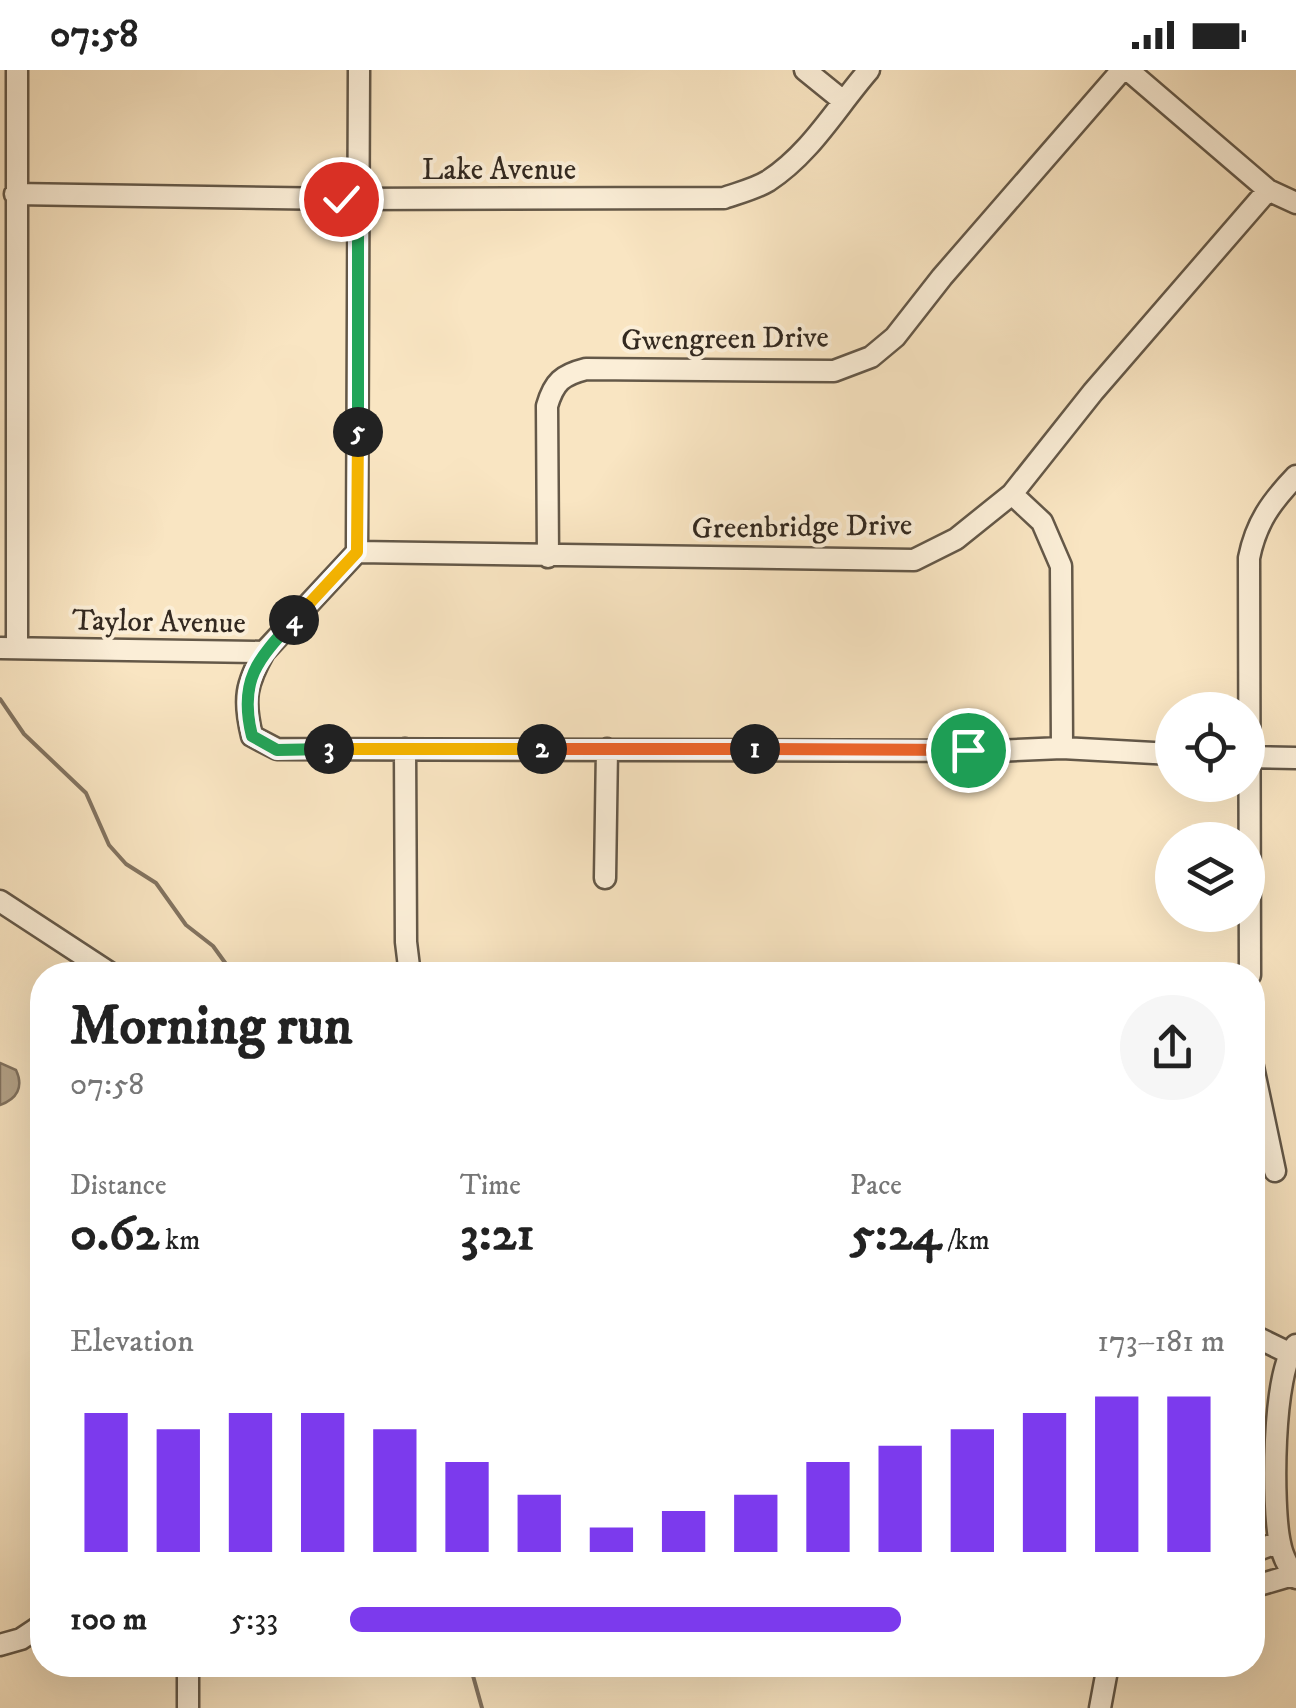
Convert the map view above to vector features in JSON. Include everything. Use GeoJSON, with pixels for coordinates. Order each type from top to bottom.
{"type":"FeatureCollection","features":[{"type":"Feature","properties":{"kind":"street"},"geometry":{"type":"LineString","coordinates":[[8,648],[16,70]]}},
{"type":"Feature","properties":{"kind":"street"},"geometry":{"type":"LineString","coordinates":[[264,652],[357,552],[359,70]]}},
{"type":"Feature","properties":{"kind":"street"},"geometry":{"type":"LineString","coordinates":[[805,70],[842,100]]}},
{"type":"Feature","properties":{"kind":"street","name":"Lake Avenue"},"geometry":{"type":"LineString","coordinates":[[16,194],[358,199],[724,198],[765,183],[804,153],[869,70]]}},
{"type":"Feature","properties":{"kind":"street"},"geometry":{"type":"LineString","coordinates":[[1125,70],[1268,190],[1296,202]]}},
{"type":"Feature","properties":{"kind":"street","name":"Gwengreen Drive"},"geometry":{"type":"LineString","coordinates":[[548,557],[547,406],[553,385],[567,374],[586,369],[834,371],[871,357],[895,337],[942,277],[1125,70]]}},
{"type":"Feature","properties":{"kind":"street","name":"Greenbridge Drive"},"geometry":{"type":"LineString","coordinates":[[357,552],[914,560],[956,540],[1012,494],[1093,392],[1268,190]]}},
{"type":"Feature","properties":{"kind":"street"},"geometry":{"type":"LineString","coordinates":[[1249,692],[1249,558],[1254,532],[1265,512],[1296,476]]}},
{"type":"Feature","properties":{"kind":"street"},"geometry":{"type":"LineString","coordinates":[[1012,494],[1042,522],[1061,566],[1062,748]]}},
{"type":"Feature","properties":{"kind":"street","name":"Taylor Avenue"},"geometry":{"type":"LineString","coordinates":[[8,648],[264,652],[248,682],[246,712],[252,736],[277,750],[1062,748],[1155,753]]}},
{"type":"Feature","properties":{"kind":"street"},"geometry":{"type":"LineString","coordinates":[[405,749],[408,962]]}},
{"type":"Feature","properties":{"kind":"street"},"geometry":{"type":"LineString","coordinates":[[605,878],[607,749]]}},
{"type":"Feature","properties":{"kind":"street"},"geometry":{"type":"LineString","coordinates":[[1265,758],[1296,758]]}},
{"type":"Feature","properties":{"kind":"street"},"geometry":{"type":"LineString","coordinates":[[1249,802],[1250,962]]}},
{"type":"Feature","properties":{"kind":"street"},"geometry":{"type":"LineString","coordinates":[[0,900],[93,962]]}},
{"type":"Feature","properties":{"kind":"street"},"geometry":{"type":"LineString","coordinates":[[1265,1124],[1275,1171]]}},
{"type":"Feature","properties":{"kind":"street"},"geometry":{"type":"LineString","coordinates":[[1265,1340],[1292,1349],[1277,1413],[1280,1542],[1295,1576],[1265,1583]]}},
{"type":"Feature","properties":{"kind":"street"},"geometry":{"type":"LineString","coordinates":[[1265,1547],[1280,1542]]}},
{"type":"Feature","properties":{"kind":"street"},"geometry":{"type":"LineString","coordinates":[[0,1645],[30,1633]]}},
{"type":"Feature","properties":{"kind":"street"},"geometry":{"type":"LineString","coordinates":[[188,1677],[188,1708]]}},
{"type":"Feature","properties":{"kind":"street"},"geometry":{"type":"LineString","coordinates":[[1100,1708],[1106,1677]]}},
{"type":"Feature","properties":{"kind":"shaded area"},"geometry":{"type":"Polygon","coordinates":[[[0,1063],[16,1070],[19,1087],[15,1096],[0,1105],[0,1063]]]}},
{"type":"Feature","properties":{"kind":"waterway"},"geometry":{"type":"LineString","coordinates":[[0,699],[24,734],[86,793],[109,845],[126,864],[156,883],[186,925],[213,946],[225,962]]}},
{"type":"Feature","properties":{"kind":"waterway"},"geometry":{"type":"LineString","coordinates":[[473,1677],[482,1708]]}},
{"type":"Feature","properties":{"kind":"route"},"geometry":{"type":"LineString","coordinates":[[341,199],[358,199],[357,552],[264,652],[248,682],[246,712],[252,736],[277,750],[968,750]]}}]}
